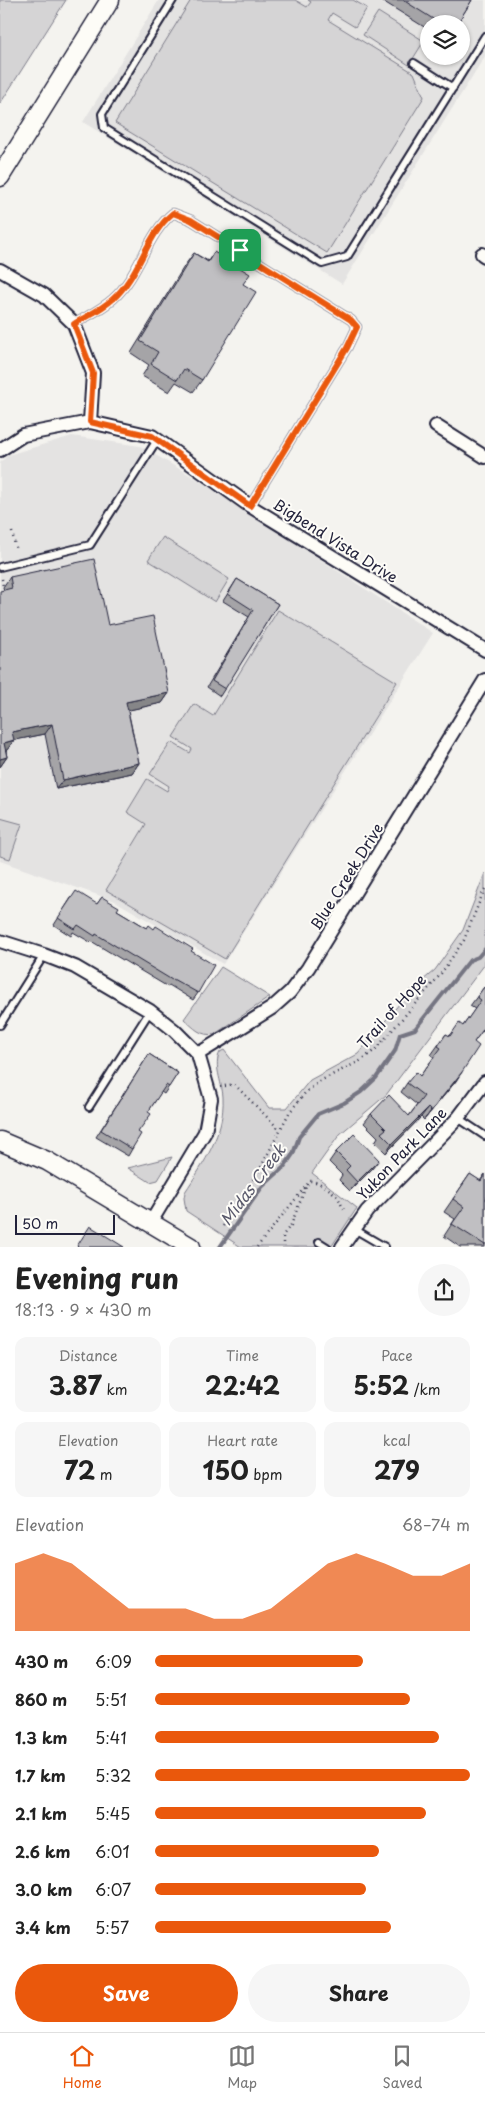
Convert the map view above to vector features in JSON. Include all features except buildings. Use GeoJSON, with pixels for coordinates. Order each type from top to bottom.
{"type":"FeatureCollection","features":[{"type":"Feature","properties":{"kind":"main road"},"geometry":{"type":"LineString","coordinates":[[0,178],[110,0]]}},
{"type":"Feature","properties":{"kind":"main road"},"geometry":{"type":"LineString","coordinates":[[0,1141],[47,1161],[186,1244]]}},
{"type":"Feature","properties":{"kind":"street"},"geometry":{"type":"LineString","coordinates":[[0,270],[44,295],[74,324],[93,373],[90,422],[23,435],[0,450]]}},
{"type":"Feature","properties":{"kind":"street","name":"Bigbend Vista Drive"},"geometry":{"type":"LineString","coordinates":[[90,422],[152,436],[250,506],[485,650]]}},
{"type":"Feature","properties":{"kind":"street"},"geometry":{"type":"LineString","coordinates":[[436,426],[485,457]]}},
{"type":"Feature","properties":{"kind":"street","name":"Blue Creek Drive"},"geometry":{"type":"LineString","coordinates":[[198,1054],[272,1008],[294,986],[308,968],[485,680]]}},
{"type":"Feature","properties":{"kind":"street"},"geometry":{"type":"LineString","coordinates":[[0,941],[75,967],[150,1011],[174,1030],[198,1054],[211,1099],[205,1132],[151,1222]]}},
{"type":"Feature","properties":{"kind":"street","name":"Yukon Park Lane"},"geometry":{"type":"LineString","coordinates":[[342,1247],[367,1211],[458,1118],[485,1082]]}},
{"type":"Feature","properties":{"kind":"lane"},"geometry":{"type":"LineString","coordinates":[[173,0],[102,114],[104,128],[322,264],[347,257],[485,36]]}},
{"type":"Feature","properties":{"kind":"lane"},"geometry":{"type":"LineString","coordinates":[[414,63],[453,88]]}},
{"type":"Feature","properties":{"kind":"lane"},"geometry":{"type":"LineString","coordinates":[[74,324],[113,299],[127,281],[162,222],[173,213],[191,220],[351,320],[357,327],[347,348],[250,506]]}},
{"type":"Feature","properties":{"kind":"lane"},"geometry":{"type":"LineString","coordinates":[[0,567],[90,545],[157,440]]}},
{"type":"Feature","properties":{"kind":"lane"},"geometry":{"type":"LineString","coordinates":[[0,1026],[44,955]]}},
{"type":"Feature","properties":{"kind":"lane"},"geometry":{"type":"LineString","coordinates":[[89,1107],[150,1011]]}},
{"type":"Feature","properties":{"kind":"lane"},"geometry":{"type":"LineString","coordinates":[[458,1118],[485,1136]]}},
{"type":"Feature","properties":{"kind":"lane"},"geometry":{"type":"LineString","coordinates":[[354,1229],[384,1247]]}},
{"type":"Feature","properties":{"kind":"lane"},"geometry":{"type":"LineString","coordinates":[[319,1242],[327,1247]]}},
{"type":"Feature","properties":{"kind":"path"},"geometry":{"type":"LineString","coordinates":[[12,532],[16,550]]}},
{"type":"Feature","properties":{"kind":"path"},"geometry":{"type":"LineString","coordinates":[[2,579],[3,587]]}},
{"type":"Feature","properties":{"kind":"path","name":"Trail of Hope"},"geometry":{"type":"LineString","coordinates":[[223,1226],[261,1167],[289,1113],[305,1093],[320,1081],[360,1061],[375,1050],[434,982],[464,940],[485,888]]}},
{"type":"Feature","properties":{"kind":"path"},"geometry":{"type":"LineString","coordinates":[[223,1086],[234,1084],[280,1130]]}},
{"type":"Feature","properties":{"kind":"path"},"geometry":{"type":"LineString","coordinates":[[257,1247],[308,1183],[314,1181],[338,1197],[343,1210],[346,1212]]}},
{"type":"Feature","properties":{"kind":"path"},"geometry":{"type":"LineString","coordinates":[[283,1243],[283,1235],[291,1225],[308,1183]]}},
{"type":"Feature","properties":{"kind":"shaded area"},"geometry":{"type":"Polygon","coordinates":[[[0,0],[66,0],[0,104],[0,0]]]}},
{"type":"Feature","properties":{"kind":"shaded area"},"geometry":{"type":"Polygon","coordinates":[[[159,0],[485,0],[485,56],[342,284],[83,122],[159,0]]]}},
{"type":"Feature","properties":{"kind":"shaded area"},"geometry":{"type":"Polygon","coordinates":[[[191,0],[295,0],[307,7],[311,2],[308,0],[353,0],[367,8],[355,27],[332,13],[328,20],[414,73],[424,97],[327,253],[115,123],[191,0]]]}},
{"type":"Feature","properties":{"kind":"shaded area"},"geometry":{"type":"Polygon","coordinates":[[[378,12],[420,38],[420,47],[409,65],[363,35],[378,12]]]}},
{"type":"Feature","properties":{"kind":"shaded area"},"geometry":{"type":"Polygon","coordinates":[[[72,436],[140,446],[195,478],[433,633],[223,964],[115,901],[0,861],[0,463],[8,455],[72,436]]]}},
{"type":"Feature","properties":{"kind":"shaded area"},"geometry":{"type":"Polygon","coordinates":[[[163,537],[229,579],[215,602],[148,560],[163,537]]]}},
{"type":"Feature","properties":{"kind":"shaded area"},"geometry":{"type":"Polygon","coordinates":[[[278,610],[397,682],[225,959],[106,890],[146,824],[127,812],[147,779],[167,791],[169,786],[150,774],[171,742],[190,753],[192,749],[173,737],[194,704],[213,716],[278,610]]]}},
{"type":"Feature","properties":{"kind":"shaded area"},"geometry":{"type":"Polygon","coordinates":[[[0,818],[22,824],[10,859],[0,856],[0,818]]]}},
{"type":"Feature","properties":{"kind":"shaded area"},"geometry":{"type":"Polygon","coordinates":[[[485,873],[485,964],[386,1095],[340,1134],[312,1173],[357,1208],[331,1247],[241,1247],[186,1211],[185,1192],[212,1147],[221,1123],[223,1097],[217,1063],[220,1052],[224,1050],[269,1108],[287,1108],[310,1080],[358,1054],[409,992],[435,970],[463,930],[485,873]]]}},
{"type":"Feature","properties":{"kind":"shaded area"},"geometry":{"type":"Polygon","coordinates":[[[221,967],[270,997],[215,1034],[210,1035],[198,1031],[184,1019],[221,967]]]}},
{"type":"Feature","properties":{"kind":"shaded area"},"geometry":{"type":"Polygon","coordinates":[[[172,1157],[158,1180],[150,1182],[128,1168],[172,1157]]]}},
{"type":"Feature","properties":{"kind":"waterway","name":"Midas Creek"},"geometry":{"type":"LineString","coordinates":[[220,1247],[262,1187],[284,1167],[293,1154],[299,1137],[318,1114],[344,1103],[361,1092],[376,1078],[395,1051],[400,1034],[415,1029],[470,960],[478,957],[485,949]]}},
{"type":"Feature","properties":{"kind":"route"},"geometry":{"type":"LineString","coordinates":[[173,213],[191,220],[240,250],[351,320],[357,327],[347,348],[250,506],[152,436],[90,422],[93,373],[74,324],[113,299],[140,261],[162,222],[173,213]]}}]}
